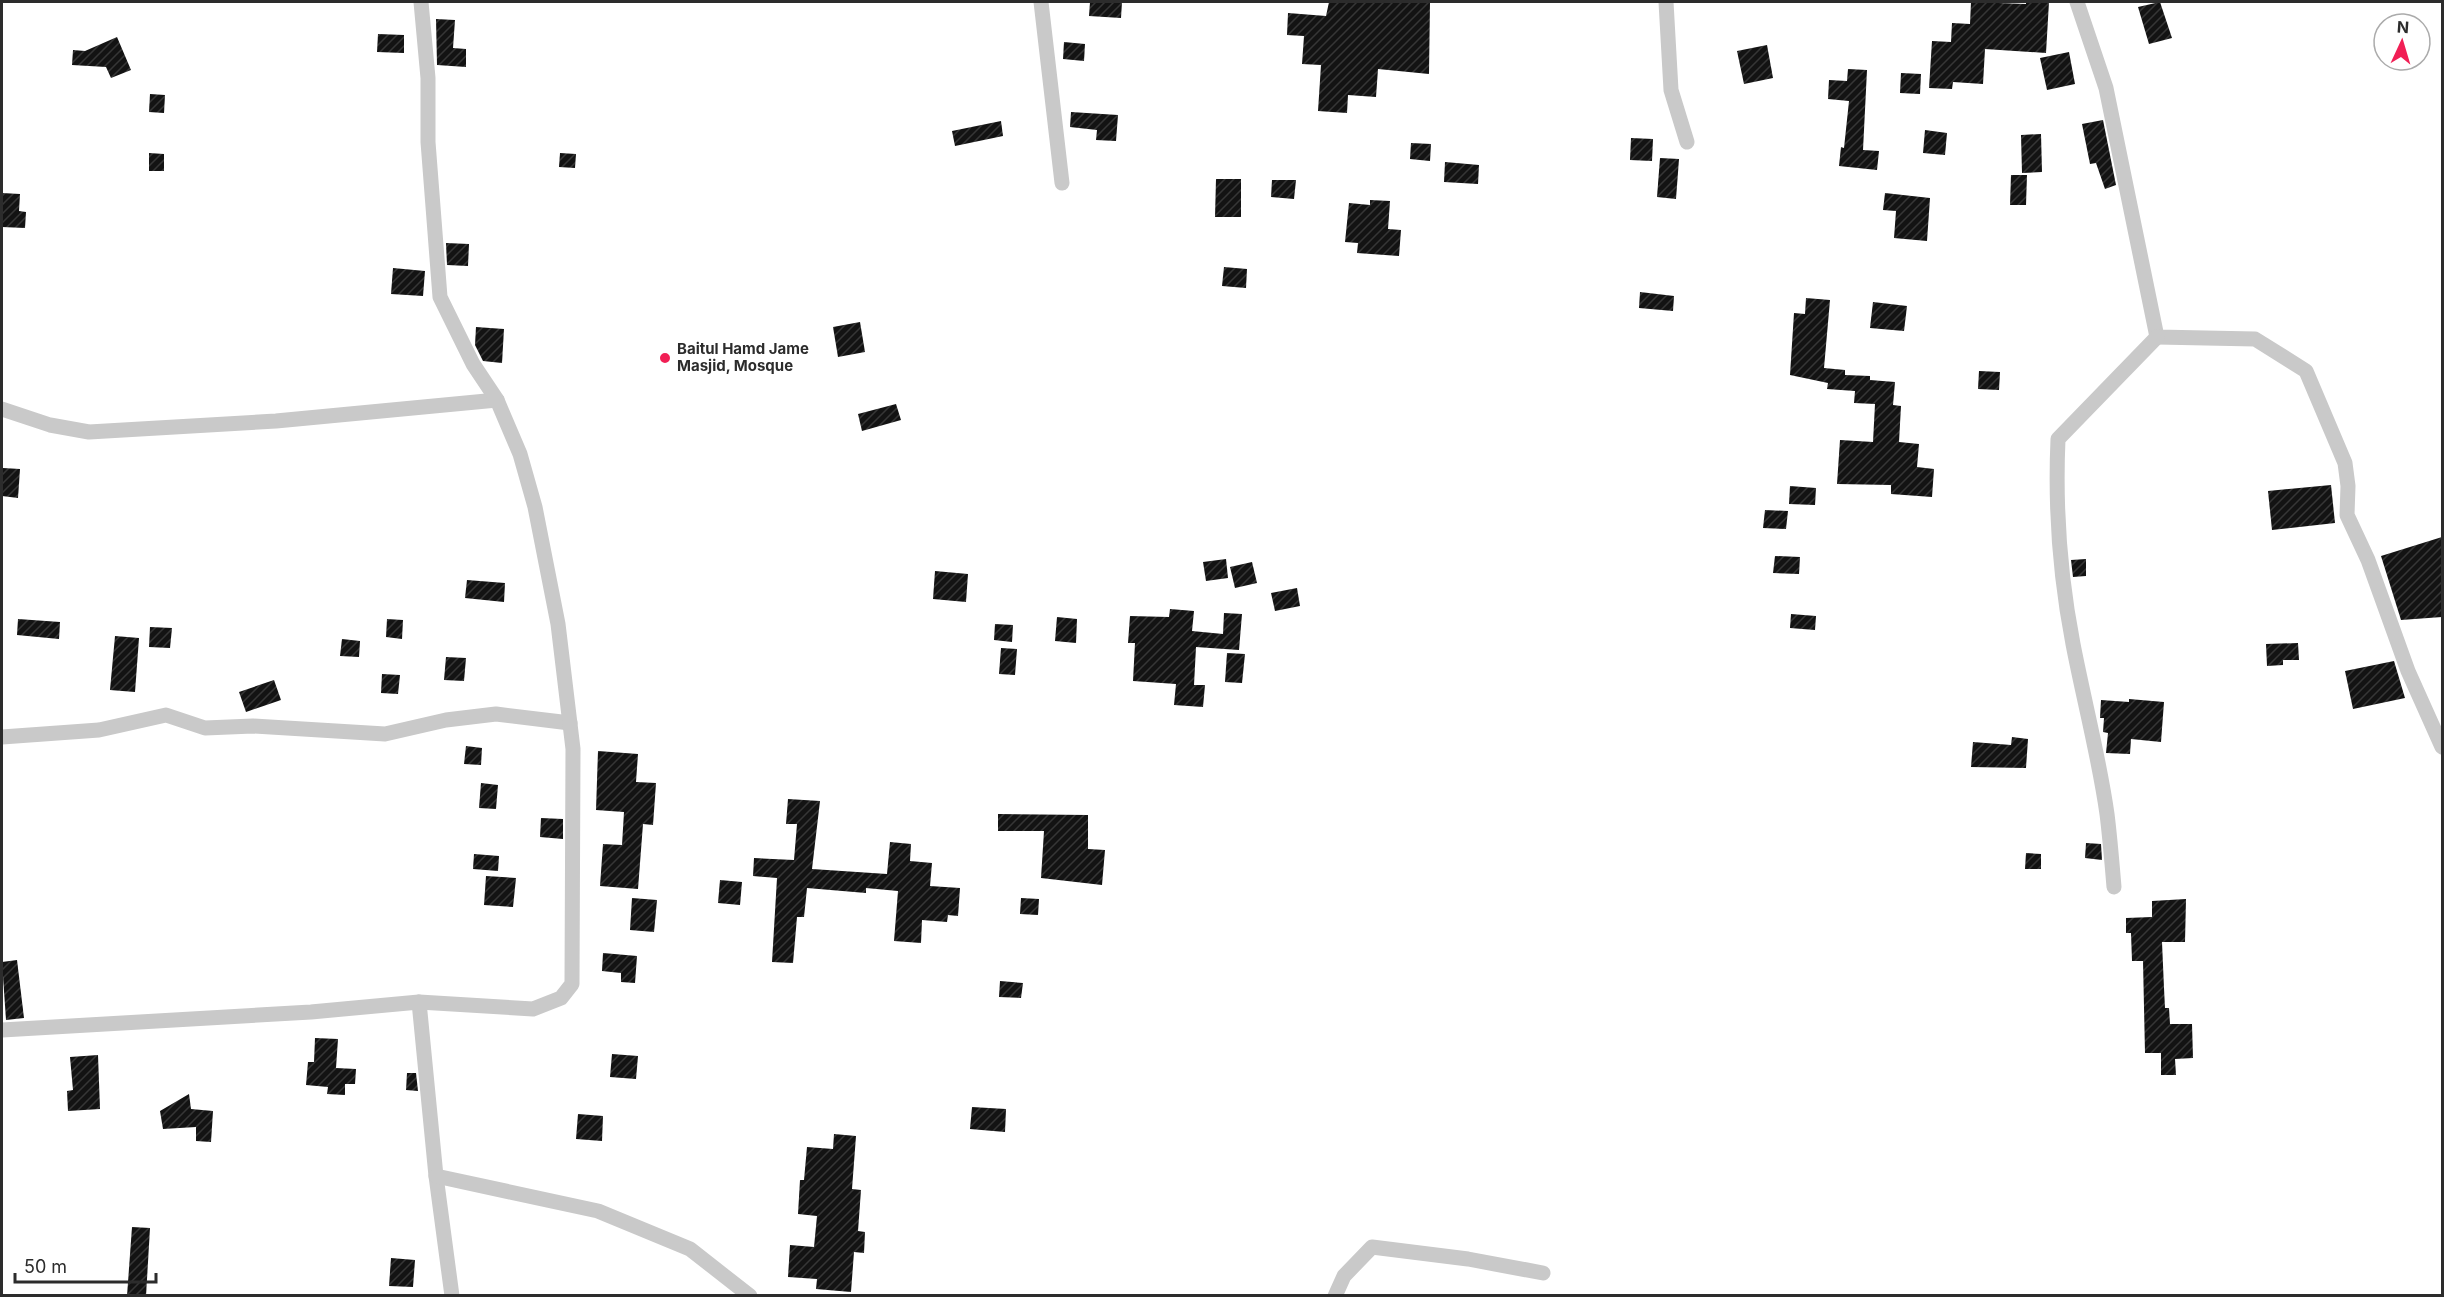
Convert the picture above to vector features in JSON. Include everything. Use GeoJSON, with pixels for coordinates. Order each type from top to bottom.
{"type":"FeatureCollection","features":[{"type":"Feature","properties":{"kind":"street"},"geometry":{"type":"LineString","coordinates":[[2,1030],[311,1012],[419,1002],[533,1009],[561,998],[572,984],[573,749],[558,624],[535,507],[520,454],[497,400],[473,364],[440,297],[428,142],[428,78],[421,2]]}},
{"type":"Feature","properties":{"kind":"street"},"geometry":{"type":"LineString","coordinates":[[1041,2],[1062,183]]}},
{"type":"Feature","properties":{"kind":"street"},"geometry":{"type":"LineString","coordinates":[[1666,2],[1671,90],[1687,142]]}},
{"type":"Feature","properties":{"kind":"street"},"geometry":{"type":"LineString","coordinates":[[2077,2],[2106,88],[2157,337]]}},
{"type":"Feature","properties":{"kind":"street"},"geometry":{"type":"LineString","coordinates":[[2114,887],[2106,814],[2073,643],[2061,557],[2056,490],[2058,439],[2157,337],[2255,339],[2306,371],[2346,463],[2347,515],[2368,560],[2408,671],[2442,747]]}},
{"type":"Feature","properties":{"kind":"street"},"geometry":{"type":"LineString","coordinates":[[2,409],[50,425],[89,432],[173,429],[497,400]]}},
{"type":"Feature","properties":{"kind":"street"},"geometry":{"type":"LineString","coordinates":[[2,737],[99,730],[166,715],[205,728],[253,726],[385,734],[446,720],[496,714],[570,723]]}},
{"type":"Feature","properties":{"kind":"street"},"geometry":{"type":"LineString","coordinates":[[419,1002],[436,1176],[452,1296]]}},
{"type":"Feature","properties":{"kind":"street"},"geometry":{"type":"LineString","coordinates":[[436,1176],[598,1211],[690,1249],[750,1296]]}},
{"type":"Feature","properties":{"kind":"street"},"geometry":{"type":"LineString","coordinates":[[1335,1296],[1344,1276],[1372,1247],[1468,1258],[1543,1273]]}},
{"type":"Feature","properties":{"kind":"building"},"geometry":{"type":"Polygon","coordinates":[[[1090,2],[1122,2],[1121,18],[1089,16],[1090,2]]]}},
{"type":"Feature","properties":{"kind":"building"},"geometry":{"type":"Polygon","coordinates":[[[1329,2],[1430,2],[1429,74],[1378,69],[1376,97],[1348,95],[1347,113],[1318,111],[1321,65],[1302,64],[1304,36],[1287,35],[1288,13],[1326,16],[1329,2]]]}},
{"type":"Feature","properties":{"kind":"building"},"geometry":{"type":"Polygon","coordinates":[[[1971,2],[2026,4],[2026,2],[2049,2],[2046,53],[1985,49],[1983,84],[1953,82],[1952,89],[1929,88],[1932,41],[1951,42],[1952,23],[1970,24],[1971,2]]]}},
{"type":"Feature","properties":{"kind":"building"},"geometry":{"type":"Polygon","coordinates":[[[2160,2],[2172,38],[2149,44],[2138,7],[2160,2]]]}},
{"type":"Feature","properties":{"kind":"building"},"geometry":{"type":"Polygon","coordinates":[[[436,19],[455,20],[453,48],[466,49],[466,67],[437,65],[436,19]]]}},
{"type":"Feature","properties":{"kind":"building"},"geometry":{"type":"Polygon","coordinates":[[[378,34],[404,35],[404,53],[377,52],[378,34]]]}},
{"type":"Feature","properties":{"kind":"building"},"geometry":{"type":"Polygon","coordinates":[[[117,37],[131,70],[111,78],[106,67],[72,65],[73,50],[85,51],[117,37]]]}},
{"type":"Feature","properties":{"kind":"building"},"geometry":{"type":"Polygon","coordinates":[[[1064,42],[1085,44],[1084,61],[1063,59],[1064,42]]]}},
{"type":"Feature","properties":{"kind":"building"},"geometry":{"type":"Polygon","coordinates":[[[1767,45],[1773,78],[1744,84],[1737,51],[1767,45]]]}},
{"type":"Feature","properties":{"kind":"building"},"geometry":{"type":"Polygon","coordinates":[[[2069,52],[2075,84],[2047,90],[2040,58],[2069,52]]]}},
{"type":"Feature","properties":{"kind":"building"},"geometry":{"type":"Polygon","coordinates":[[[1848,69],[1867,70],[1863,150],[1879,151],[1877,170],[1839,166],[1841,147],[1844,148],[1849,101],[1828,99],[1829,80],[1847,81],[1848,69]]]}},
{"type":"Feature","properties":{"kind":"building"},"geometry":{"type":"Polygon","coordinates":[[[1901,73],[1921,74],[1920,94],[1900,93],[1901,73]]]}},
{"type":"Feature","properties":{"kind":"building"},"geometry":{"type":"Polygon","coordinates":[[[150,94],[165,95],[164,113],[149,112],[150,94]]]}},
{"type":"Feature","properties":{"kind":"building"},"geometry":{"type":"Polygon","coordinates":[[[1071,112],[1118,115],[1116,141],[1096,140],[1097,130],[1070,127],[1071,112]]]}},
{"type":"Feature","properties":{"kind":"building"},"geometry":{"type":"Polygon","coordinates":[[[2103,120],[2116,185],[2105,189],[2096,163],[2090,164],[2082,124],[2103,120]]]}},
{"type":"Feature","properties":{"kind":"building"},"geometry":{"type":"Polygon","coordinates":[[[1001,121],[1003,136],[955,146],[952,131],[1001,121]]]}},
{"type":"Feature","properties":{"kind":"building"},"geometry":{"type":"Polygon","coordinates":[[[1925,130],[1947,133],[1945,155],[1923,153],[1925,130]]]}},
{"type":"Feature","properties":{"kind":"building"},"geometry":{"type":"Polygon","coordinates":[[[2041,134],[2042,172],[2022,173],[2021,135],[2041,134]]]}},
{"type":"Feature","properties":{"kind":"building"},"geometry":{"type":"Polygon","coordinates":[[[1631,138],[1653,139],[1652,161],[1630,160],[1631,138]]]}},
{"type":"Feature","properties":{"kind":"building"},"geometry":{"type":"Polygon","coordinates":[[[1411,143],[1431,144],[1430,161],[1410,159],[1411,143]]]}},
{"type":"Feature","properties":{"kind":"building"},"geometry":{"type":"Polygon","coordinates":[[[149,153],[164,154],[164,171],[149,171],[149,153]]]}},
{"type":"Feature","properties":{"kind":"building"},"geometry":{"type":"Polygon","coordinates":[[[560,153],[576,154],[575,168],[559,167],[560,153]]]}},
{"type":"Feature","properties":{"kind":"building"},"geometry":{"type":"Polygon","coordinates":[[[1660,158],[1679,159],[1676,199],[1657,197],[1660,158]]]}},
{"type":"Feature","properties":{"kind":"building"},"geometry":{"type":"Polygon","coordinates":[[[1445,162],[1479,165],[1478,184],[1444,182],[1445,162]]]}},
{"type":"Feature","properties":{"kind":"building"},"geometry":{"type":"Polygon","coordinates":[[[2011,175],[2027,175],[2026,205],[2010,205],[2011,175]]]}},
{"type":"Feature","properties":{"kind":"building"},"geometry":{"type":"Polygon","coordinates":[[[1216,179],[1241,179],[1241,217],[1215,217],[1216,179]]]}},
{"type":"Feature","properties":{"kind":"building"},"geometry":{"type":"Polygon","coordinates":[[[1272,180],[1296,180],[1294,199],[1271,197],[1272,180]]]}},
{"type":"Feature","properties":{"kind":"building"},"geometry":{"type":"Polygon","coordinates":[[[2,193],[20,194],[19,211],[26,212],[25,228],[2,227],[2,193]]]}},
{"type":"Feature","properties":{"kind":"building"},"geometry":{"type":"Polygon","coordinates":[[[1885,193],[1930,198],[1927,241],[1894,238],[1896,211],[1883,210],[1885,193]]]}},
{"type":"Feature","properties":{"kind":"building"},"geometry":{"type":"Polygon","coordinates":[[[1370,200],[1390,201],[1388,229],[1401,230],[1399,256],[1357,253],[1358,243],[1345,242],[1349,203],[1370,205],[1370,200]]]}},
{"type":"Feature","properties":{"kind":"building"},"geometry":{"type":"Polygon","coordinates":[[[446,243],[469,244],[468,266],[447,265],[446,243]]]}},
{"type":"Feature","properties":{"kind":"building"},"geometry":{"type":"Polygon","coordinates":[[[1224,267],[1247,269],[1246,288],[1222,286],[1224,267]]]}},
{"type":"Feature","properties":{"kind":"building"},"geometry":{"type":"Polygon","coordinates":[[[393,268],[425,271],[423,296],[391,294],[393,268]]]}},
{"type":"Feature","properties":{"kind":"building"},"geometry":{"type":"Polygon","coordinates":[[[1640,292],[1674,296],[1673,311],[1639,308],[1640,292]]]}},
{"type":"Feature","properties":{"kind":"building"},"geometry":{"type":"Polygon","coordinates":[[[1806,298],[1830,300],[1824,368],[1845,370],[1845,375],[1870,376],[1870,380],[1895,382],[1893,405],[1901,406],[1899,442],[1919,444],[1917,467],[1934,469],[1932,497],[1891,494],[1891,485],[1837,484],[1840,440],[1873,442],[1875,404],[1854,403],[1855,391],[1827,389],[1828,383],[1790,375],[1794,313],[1805,314],[1806,298]]]}},
{"type":"Feature","properties":{"kind":"building"},"geometry":{"type":"Polygon","coordinates":[[[1873,302],[1907,306],[1904,331],[1870,328],[1873,302]]]}},
{"type":"Feature","properties":{"kind":"building"},"geometry":{"type":"Polygon","coordinates":[[[860,322],[865,352],[838,357],[833,327],[860,322]]]}},
{"type":"Feature","properties":{"kind":"building"},"geometry":{"type":"Polygon","coordinates":[[[476,327],[504,329],[502,363],[483,361],[475,345],[476,327]]]}},
{"type":"Feature","properties":{"kind":"building"},"geometry":{"type":"Polygon","coordinates":[[[1979,371],[2000,372],[1999,390],[1978,389],[1979,371]]]}},
{"type":"Feature","properties":{"kind":"building"},"geometry":{"type":"Polygon","coordinates":[[[896,404],[901,420],[862,431],[858,414],[896,404]]]}},
{"type":"Feature","properties":{"kind":"building"},"geometry":{"type":"Polygon","coordinates":[[[3,468],[20,469],[18,498],[2,496],[3,468]]]}},
{"type":"Feature","properties":{"kind":"building"},"geometry":{"type":"Polygon","coordinates":[[[2331,485],[2335,523],[2272,530],[2268,491],[2331,485]]]}},
{"type":"Feature","properties":{"kind":"building"},"geometry":{"type":"Polygon","coordinates":[[[1790,486],[1816,488],[1815,505],[1789,504],[1790,486]]]}},
{"type":"Feature","properties":{"kind":"building"},"geometry":{"type":"Polygon","coordinates":[[[1765,510],[1788,511],[1786,529],[1763,528],[1765,510]]]}},
{"type":"Feature","properties":{"kind":"building"},"geometry":{"type":"Polygon","coordinates":[[[2442,537],[2442,617],[2401,620],[2381,556],[2442,537]]]}},
{"type":"Feature","properties":{"kind":"building"},"geometry":{"type":"Polygon","coordinates":[[[1775,556],[1800,557],[1799,574],[1773,573],[1775,556]]]}},
{"type":"Feature","properties":{"kind":"building"},"geometry":{"type":"Polygon","coordinates":[[[1226,559],[1228,578],[1206,581],[1203,562],[1226,559]]]}},
{"type":"Feature","properties":{"kind":"building"},"geometry":{"type":"Polygon","coordinates":[[[2086,559],[2086,576],[2073,577],[2071,560],[2086,559]]]}},
{"type":"Feature","properties":{"kind":"building"},"geometry":{"type":"Polygon","coordinates":[[[1252,562],[1257,583],[1235,588],[1230,567],[1252,562]]]}},
{"type":"Feature","properties":{"kind":"building"},"geometry":{"type":"Polygon","coordinates":[[[935,571],[968,574],[966,602],[933,599],[935,571]]]}},
{"type":"Feature","properties":{"kind":"building"},"geometry":{"type":"Polygon","coordinates":[[[467,580],[505,583],[504,602],[465,598],[467,580]]]}},
{"type":"Feature","properties":{"kind":"building"},"geometry":{"type":"Polygon","coordinates":[[[1297,588],[1300,606],[1275,611],[1271,593],[1297,588]]]}},
{"type":"Feature","properties":{"kind":"building"},"geometry":{"type":"Polygon","coordinates":[[[1170,609],[1194,611],[1192,631],[1223,634],[1224,613],[1242,614],[1239,650],[1196,647],[1194,685],[1205,685],[1203,707],[1174,705],[1176,684],[1133,681],[1135,643],[1128,643],[1130,616],[1169,617],[1170,609]]]}},
{"type":"Feature","properties":{"kind":"building"},"geometry":{"type":"Polygon","coordinates":[[[1791,614],[1816,616],[1815,630],[1790,628],[1791,614]]]}},
{"type":"Feature","properties":{"kind":"building"},"geometry":{"type":"Polygon","coordinates":[[[1057,617],[1077,619],[1076,643],[1055,641],[1057,617]]]}},
{"type":"Feature","properties":{"kind":"building"},"geometry":{"type":"Polygon","coordinates":[[[18,619],[60,622],[59,639],[17,635],[18,619]]]}},
{"type":"Feature","properties":{"kind":"building"},"geometry":{"type":"Polygon","coordinates":[[[387,619],[403,620],[402,639],[386,637],[387,619]]]}},
{"type":"Feature","properties":{"kind":"building"},"geometry":{"type":"Polygon","coordinates":[[[995,624],[1013,625],[1012,642],[994,640],[995,624]]]}},
{"type":"Feature","properties":{"kind":"building"},"geometry":{"type":"Polygon","coordinates":[[[150,627],[172,628],[170,648],[149,647],[150,627]]]}},
{"type":"Feature","properties":{"kind":"building"},"geometry":{"type":"Polygon","coordinates":[[[115,636],[139,638],[135,692],[110,690],[115,636]]]}},
{"type":"Feature","properties":{"kind":"building"},"geometry":{"type":"Polygon","coordinates":[[[342,639],[360,641],[359,657],[340,656],[342,639]]]}},
{"type":"Feature","properties":{"kind":"building"},"geometry":{"type":"Polygon","coordinates":[[[2298,643],[2299,660],[2283,660],[2283,665],[2267,666],[2266,644],[2298,643]]]}},
{"type":"Feature","properties":{"kind":"building"},"geometry":{"type":"Polygon","coordinates":[[[1001,648],[1017,649],[1015,675],[999,674],[1001,648]]]}},
{"type":"Feature","properties":{"kind":"building"},"geometry":{"type":"Polygon","coordinates":[[[1227,653],[1245,654],[1242,683],[1225,682],[1227,653]]]}},
{"type":"Feature","properties":{"kind":"building"},"geometry":{"type":"Polygon","coordinates":[[[446,657],[466,658],[464,681],[444,680],[446,657]]]}},
{"type":"Feature","properties":{"kind":"building"},"geometry":{"type":"Polygon","coordinates":[[[2394,661],[2405,698],[2353,709],[2345,671],[2394,661]]]}},
{"type":"Feature","properties":{"kind":"building"},"geometry":{"type":"Polygon","coordinates":[[[382,674],[400,675],[398,694],[381,693],[382,674]]]}},
{"type":"Feature","properties":{"kind":"building"},"geometry":{"type":"Polygon","coordinates":[[[274,680],[281,700],[246,712],[239,692],[274,680]]]}},
{"type":"Feature","properties":{"kind":"building"},"geometry":{"type":"Polygon","coordinates":[[[2129,699],[2164,702],[2161,742],[2131,739],[2130,754],[2106,753],[2108,733],[2103,732],[2104,718],[2100,718],[2101,700],[2129,702],[2129,699]]]}},
{"type":"Feature","properties":{"kind":"building"},"geometry":{"type":"Polygon","coordinates":[[[2012,737],[2028,739],[2026,768],[1971,767],[1973,742],[2011,745],[2012,737]]]}},
{"type":"Feature","properties":{"kind":"building"},"geometry":{"type":"Polygon","coordinates":[[[466,746],[482,748],[481,765],[464,764],[466,746]]]}},
{"type":"Feature","properties":{"kind":"building"},"geometry":{"type":"Polygon","coordinates":[[[598,751],[638,754],[636,782],[656,783],[653,825],[643,824],[638,889],[600,886],[603,844],[622,845],[624,812],[596,810],[598,751]]]}},
{"type":"Feature","properties":{"kind":"building"},"geometry":{"type":"Polygon","coordinates":[[[481,783],[498,785],[496,809],[479,808],[481,783]]]}},
{"type":"Feature","properties":{"kind":"building"},"geometry":{"type":"Polygon","coordinates":[[[788,799],[820,801],[812,869],[887,874],[890,842],[911,844],[910,861],[932,863],[930,886],[960,888],[958,916],[948,915],[947,922],[922,920],[921,943],[894,941],[898,891],[866,888],[866,893],[807,888],[804,917],[797,917],[793,963],[772,962],[777,878],[753,876],[754,858],[794,860],[797,824],[786,824],[788,799]]]}},
{"type":"Feature","properties":{"kind":"building"},"geometry":{"type":"Polygon","coordinates":[[[998,814],[1088,815],[1088,849],[1105,850],[1102,885],[1041,878],[1044,831],[998,831],[998,814]]]}},
{"type":"Feature","properties":{"kind":"building"},"geometry":{"type":"Polygon","coordinates":[[[541,818],[563,819],[563,839],[540,837],[541,818]]]}},
{"type":"Feature","properties":{"kind":"building"},"geometry":{"type":"Polygon","coordinates":[[[2086,843],[2101,844],[2102,860],[2085,858],[2086,843]]]}},
{"type":"Feature","properties":{"kind":"building"},"geometry":{"type":"Polygon","coordinates":[[[2026,853],[2041,854],[2041,869],[2025,869],[2026,853]]]}},
{"type":"Feature","properties":{"kind":"building"},"geometry":{"type":"Polygon","coordinates":[[[474,854],[499,856],[498,871],[473,869],[474,854]]]}},
{"type":"Feature","properties":{"kind":"building"},"geometry":{"type":"Polygon","coordinates":[[[486,876],[516,878],[513,907],[484,905],[486,876]]]}},
{"type":"Feature","properties":{"kind":"building"},"geometry":{"type":"Polygon","coordinates":[[[720,880],[742,882],[740,905],[718,903],[720,880]]]}},
{"type":"Feature","properties":{"kind":"building"},"geometry":{"type":"Polygon","coordinates":[[[632,898],[657,900],[654,932],[630,930],[632,898]]]}},
{"type":"Feature","properties":{"kind":"building"},"geometry":{"type":"Polygon","coordinates":[[[1021,898],[1039,899],[1038,915],[1020,914],[1021,898]]]}},
{"type":"Feature","properties":{"kind":"building"},"geometry":{"type":"Polygon","coordinates":[[[2186,899],[2185,942],[2162,942],[2164,988],[2165,1008],[2169,1008],[2170,1024],[2192,1024],[2193,1058],[2175,1059],[2176,1075],[2161,1075],[2161,1053],[2145,1053],[2143,961],[2132,961],[2131,933],[2126,933],[2126,918],[2152,917],[2152,901],[2186,899]]]}},
{"type":"Feature","properties":{"kind":"building"},"geometry":{"type":"Polygon","coordinates":[[[603,953],[637,956],[635,983],[621,982],[621,973],[602,971],[603,953]]]}},
{"type":"Feature","properties":{"kind":"building"},"geometry":{"type":"Polygon","coordinates":[[[17,960],[24,1018],[6,1020],[2,962],[17,960]]]}},
{"type":"Feature","properties":{"kind":"building"},"geometry":{"type":"Polygon","coordinates":[[[1000,981],[1023,983],[1021,998],[999,997],[1000,981]]]}},
{"type":"Feature","properties":{"kind":"building"},"geometry":{"type":"Polygon","coordinates":[[[315,1038],[338,1039],[336,1068],[356,1069],[355,1084],[345,1084],[345,1095],[327,1094],[328,1087],[306,1085],[308,1062],[314,1062],[315,1038]]]}},
{"type":"Feature","properties":{"kind":"building"},"geometry":{"type":"Polygon","coordinates":[[[612,1054],[638,1056],[636,1079],[610,1077],[612,1054]]]}},
{"type":"Feature","properties":{"kind":"building"},"geometry":{"type":"Polygon","coordinates":[[[98,1055],[100,1109],[68,1111],[67,1091],[73,1090],[70,1057],[98,1055]]]}},
{"type":"Feature","properties":{"kind":"building"},"geometry":{"type":"Polygon","coordinates":[[[407,1073],[416,1073],[418,1091],[406,1090],[407,1073]]]}},
{"type":"Feature","properties":{"kind":"building"},"geometry":{"type":"Polygon","coordinates":[[[189,1094],[191,1109],[213,1111],[211,1142],[196,1141],[196,1127],[163,1129],[160,1111],[189,1094]]]}},
{"type":"Feature","properties":{"kind":"building"},"geometry":{"type":"Polygon","coordinates":[[[972,1107],[1006,1109],[1005,1132],[970,1129],[972,1107]]]}},
{"type":"Feature","properties":{"kind":"building"},"geometry":{"type":"Polygon","coordinates":[[[578,1114],[603,1116],[602,1141],[576,1139],[578,1114]]]}},
{"type":"Feature","properties":{"kind":"building"},"geometry":{"type":"Polygon","coordinates":[[[834,1134],[856,1136],[852,1189],[861,1190],[858,1231],[865,1232],[864,1253],[854,1252],[851,1292],[816,1289],[817,1279],[788,1277],[790,1245],[814,1247],[817,1216],[798,1214],[800,1180],[804,1180],[807,1147],[833,1149],[834,1134]]]}},
{"type":"Feature","properties":{"kind":"building"},"geometry":{"type":"Polygon","coordinates":[[[132,1227],[150,1228],[146,1296],[127,1296],[132,1227]]]}},
{"type":"Feature","properties":{"kind":"building"},"geometry":{"type":"Polygon","coordinates":[[[391,1258],[415,1260],[413,1287],[389,1286],[391,1258]]]}},
{"type":"Feature","properties":{"kind":"place","name":"Baitul Hamd Jame Masjid, Mosque"},"geometry":{"type":"Point","coordinates":[665,358]}}]}
